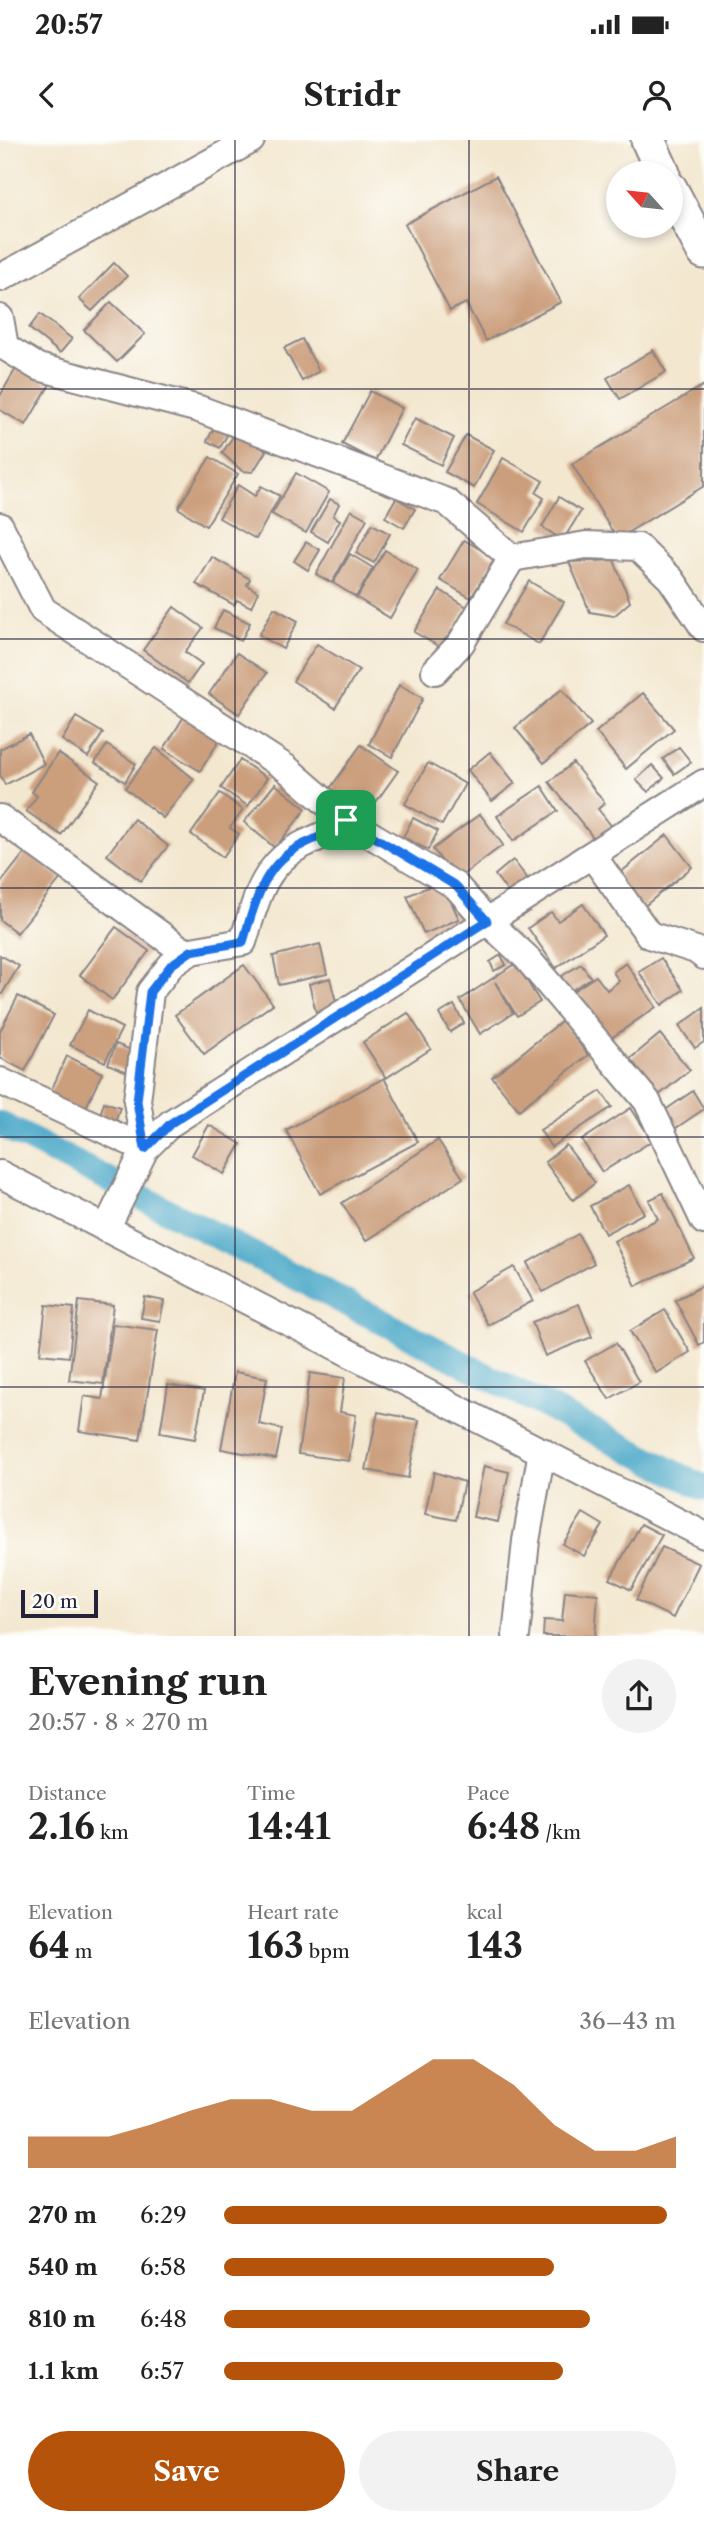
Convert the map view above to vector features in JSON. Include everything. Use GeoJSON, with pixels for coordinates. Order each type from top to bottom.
{"type":"FeatureCollection","features":[{"type":"Feature","properties":{"kind":"main road"},"geometry":{"type":"LineString","coordinates":[[648,140],[658,161]]}},
{"type":"Feature","properties":{"kind":"main road"},"geometry":{"type":"LineString","coordinates":[[683,212],[704,252]]}},
{"type":"Feature","properties":{"kind":"street"},"geometry":{"type":"LineString","coordinates":[[0,278],[251,140]]}},
{"type":"Feature","properties":{"kind":"street"},"geometry":{"type":"LineString","coordinates":[[0,318],[2,349],[38,367],[199,409],[447,502],[512,558]]}},
{"type":"Feature","properties":{"kind":"street"},"geometry":{"type":"LineString","coordinates":[[0,526],[43,610],[286,768],[346,820],[456,886],[487,921],[526,957],[647,1101],[704,1221]]}},
{"type":"Feature","properties":{"kind":"street"},"geometry":{"type":"LineString","coordinates":[[435,671],[461,643],[512,558],[586,545],[638,547],[671,579],[704,628]]}},
{"type":"Feature","properties":{"kind":"street"},"geometry":{"type":"LineString","coordinates":[[106,1229],[145,1149],[171,1123],[704,783]]}},
{"type":"Feature","properties":{"kind":"street"},"geometry":{"type":"LineString","coordinates":[[0,818],[187,954]]}},
{"type":"Feature","properties":{"kind":"street"},"geometry":{"type":"LineString","coordinates":[[145,1149],[137,1101],[150,992],[171,965],[187,954],[243,942],[261,885],[279,860],[304,844],[328,836],[346,820]]}},
{"type":"Feature","properties":{"kind":"street"},"geometry":{"type":"LineString","coordinates":[[592,855],[649,935],[696,950],[704,956]]}},
{"type":"Feature","properties":{"kind":"street"},"geometry":{"type":"LineString","coordinates":[[0,1081],[145,1149]]}},
{"type":"Feature","properties":{"kind":"street"},"geometry":{"type":"LineString","coordinates":[[0,1174],[704,1535]]}},
{"type":"Feature","properties":{"kind":"street"},"geometry":{"type":"LineString","coordinates":[[516,1636],[526,1541],[542,1451]]}},
{"type":"Feature","properties":{"kind":"building"},"geometry":{"type":"Polygon","coordinates":[[[496,176],[561,302],[486,341],[466,303],[450,311],[405,224],[496,176]]]}},
{"type":"Feature","properties":{"kind":"building"},"geometry":{"type":"Polygon","coordinates":[[[114,263],[127,276],[92,311],[79,299],[114,263]]]}},
{"type":"Feature","properties":{"kind":"building"},"geometry":{"type":"Polygon","coordinates":[[[111,302],[145,334],[117,362],[84,330],[111,302]]]}},
{"type":"Feature","properties":{"kind":"building"},"geometry":{"type":"Polygon","coordinates":[[[40,314],[72,339],[60,353],[29,328],[40,314]]]}},
{"type":"Feature","properties":{"kind":"building"},"geometry":{"type":"Polygon","coordinates":[[[302,339],[319,371],[302,381],[284,348],[302,339]]]}},
{"type":"Feature","properties":{"kind":"building"},"geometry":{"type":"Polygon","coordinates":[[[653,350],[666,372],[620,399],[607,378],[653,350]]]}},
{"type":"Feature","properties":{"kind":"building"},"geometry":{"type":"Polygon","coordinates":[[[18,365],[50,384],[26,425],[0,410],[0,396],[18,365]]]}},
{"type":"Feature","properties":{"kind":"building"},"geometry":{"type":"Polygon","coordinates":[[[704,385],[704,486],[617,539],[572,464],[704,385]]]}},
{"type":"Feature","properties":{"kind":"building"},"geometry":{"type":"Polygon","coordinates":[[[370,391],[402,408],[375,461],[342,444],[370,391]]]}},
{"type":"Feature","properties":{"kind":"building"},"geometry":{"type":"Polygon","coordinates":[[[415,418],[454,438],[441,465],[401,445],[415,418]]]}},
{"type":"Feature","properties":{"kind":"building"},"geometry":{"type":"Polygon","coordinates":[[[217,422],[231,428],[220,448],[207,441],[217,422]]]}},
{"type":"Feature","properties":{"kind":"building"},"geometry":{"type":"Polygon","coordinates":[[[236,432],[266,451],[253,472],[242,471],[222,453],[236,432]]]}},
{"type":"Feature","properties":{"kind":"building"},"geometry":{"type":"Polygon","coordinates":[[[466,435],[494,450],[474,488],[445,472],[466,435]]]}},
{"type":"Feature","properties":{"kind":"building"},"geometry":{"type":"Polygon","coordinates":[[[210,457],[238,474],[206,526],[178,508],[210,457]]]}},
{"type":"Feature","properties":{"kind":"building"},"geometry":{"type":"Polygon","coordinates":[[[503,458],[543,481],[536,493],[544,498],[524,532],[477,504],[503,458]]]}},
{"type":"Feature","properties":{"kind":"building"},"geometry":{"type":"Polygon","coordinates":[[[296,473],[329,492],[306,533],[272,514],[296,473]]]}},
{"type":"Feature","properties":{"kind":"building"},"geometry":{"type":"Polygon","coordinates":[[[238,485],[255,496],[261,486],[280,496],[256,539],[219,518],[238,485]]]}},
{"type":"Feature","properties":{"kind":"building"},"geometry":{"type":"Polygon","coordinates":[[[559,497],[581,511],[563,540],[542,527],[559,497]]]}},
{"type":"Feature","properties":{"kind":"building"},"geometry":{"type":"Polygon","coordinates":[[[396,498],[415,509],[404,528],[385,517],[396,498]]]}},
{"type":"Feature","properties":{"kind":"building"},"geometry":{"type":"Polygon","coordinates":[[[330,499],[339,504],[333,516],[340,520],[328,542],[311,532],[330,499]]]}},
{"type":"Feature","properties":{"kind":"building"},"geometry":{"type":"Polygon","coordinates":[[[351,510],[367,519],[332,583],[316,574],[351,510]]]}},
{"type":"Feature","properties":{"kind":"building"},"geometry":{"type":"Polygon","coordinates":[[[372,524],[390,534],[374,563],[356,553],[372,524]]]}},
{"type":"Feature","properties":{"kind":"building"},"geometry":{"type":"Polygon","coordinates":[[[464,540],[495,558],[471,598],[440,580],[464,540]]]}},
{"type":"Feature","properties":{"kind":"building"},"geometry":{"type":"Polygon","coordinates":[[[306,542],[320,550],[308,570],[294,561],[306,542]]]}},
{"type":"Feature","properties":{"kind":"building"},"geometry":{"type":"Polygon","coordinates":[[[385,550],[418,570],[390,618],[357,598],[385,550]]]}},
{"type":"Feature","properties":{"kind":"building"},"geometry":{"type":"Polygon","coordinates":[[[350,554],[373,568],[356,597],[333,583],[350,554]]]}},
{"type":"Feature","properties":{"kind":"building"},"geometry":{"type":"Polygon","coordinates":[[[212,557],[250,579],[247,585],[258,592],[251,607],[237,600],[234,605],[196,584],[212,557]]]}},
{"type":"Feature","properties":{"kind":"building"},"geometry":{"type":"Polygon","coordinates":[[[614,560],[630,602],[614,616],[590,612],[569,562],[614,560]]]}},
{"type":"Feature","properties":{"kind":"building"},"geometry":{"type":"Polygon","coordinates":[[[529,581],[564,602],[539,644],[503,624],[529,581]]]}},
{"type":"Feature","properties":{"kind":"building"},"geometry":{"type":"Polygon","coordinates":[[[440,590],[467,607],[443,649],[414,632],[440,590]]]}},
{"type":"Feature","properties":{"kind":"building"},"geometry":{"type":"Polygon","coordinates":[[[174,607],[203,628],[185,652],[202,664],[188,683],[143,650],[174,607]]]}},
{"type":"Feature","properties":{"kind":"building"},"geometry":{"type":"Polygon","coordinates":[[[274,608],[298,621],[283,649],[259,635],[274,608]]]}},
{"type":"Feature","properties":{"kind":"building"},"geometry":{"type":"Polygon","coordinates":[[[223,610],[250,623],[241,641],[214,628],[223,610]]]}},
{"type":"Feature","properties":{"kind":"building"},"geometry":{"type":"Polygon","coordinates":[[[317,644],[359,670],[335,708],[293,681],[317,644]]]}},
{"type":"Feature","properties":{"kind":"building"},"geometry":{"type":"Polygon","coordinates":[[[237,653],[267,673],[239,714],[209,694],[237,653]]]}},
{"type":"Feature","properties":{"kind":"building"},"geometry":{"type":"Polygon","coordinates":[[[399,685],[423,698],[392,757],[369,744],[399,685]]]}},
{"type":"Feature","properties":{"kind":"building"},"geometry":{"type":"Polygon","coordinates":[[[562,689],[591,724],[544,763],[515,728],[562,689]]]}},
{"type":"Feature","properties":{"kind":"building"},"geometry":{"type":"Polygon","coordinates":[[[643,693],[674,729],[626,769],[596,732],[643,693]]]}},
{"type":"Feature","properties":{"kind":"building"},"geometry":{"type":"Polygon","coordinates":[[[188,710],[224,733],[200,771],[164,749],[188,710]]]}},
{"type":"Feature","properties":{"kind":"building"},"geometry":{"type":"Polygon","coordinates":[[[76,717],[103,733],[88,757],[62,740],[76,717]]]}},
{"type":"Feature","properties":{"kind":"building"},"geometry":{"type":"Polygon","coordinates":[[[29,734],[44,764],[5,785],[0,775],[0,749],[29,734]]]}},
{"type":"Feature","properties":{"kind":"building"},"geometry":{"type":"Polygon","coordinates":[[[107,745],[136,764],[125,782],[95,763],[107,745]]]}},
{"type":"Feature","properties":{"kind":"building"},"geometry":{"type":"Polygon","coordinates":[[[361,745],[398,771],[366,816],[329,790],[361,745]]]}},
{"type":"Feature","properties":{"kind":"building"},"geometry":{"type":"Polygon","coordinates":[[[679,747],[691,762],[674,774],[663,759],[679,747]]]}},
{"type":"Feature","properties":{"kind":"building"},"geometry":{"type":"Polygon","coordinates":[[[156,748],[194,779],[163,818],[125,788],[156,748]]]}},
{"type":"Feature","properties":{"kind":"building"},"geometry":{"type":"Polygon","coordinates":[[[490,752],[515,783],[492,801],[468,770],[490,752]]]}},
{"type":"Feature","properties":{"kind":"building"},"geometry":{"type":"Polygon","coordinates":[[[58,753],[99,781],[61,835],[26,811],[37,796],[32,792],[58,753]]]}},
{"type":"Feature","properties":{"kind":"building"},"geometry":{"type":"Polygon","coordinates":[[[240,760],[267,778],[248,806],[221,788],[240,760]]]}},
{"type":"Feature","properties":{"kind":"building"},"geometry":{"type":"Polygon","coordinates":[[[428,763],[465,784],[442,825],[405,804],[428,763]]]}},
{"type":"Feature","properties":{"kind":"building"},"geometry":{"type":"Polygon","coordinates":[[[573,763],[605,803],[598,809],[613,828],[596,841],[549,782],[573,763]]]}},
{"type":"Feature","properties":{"kind":"building"},"geometry":{"type":"Polygon","coordinates":[[[652,765],[664,778],[648,792],[636,780],[652,765]]]}},
{"type":"Feature","properties":{"kind":"building"},"geometry":{"type":"Polygon","coordinates":[[[275,784],[306,809],[275,848],[244,822],[275,784]]]}},
{"type":"Feature","properties":{"kind":"building"},"geometry":{"type":"Polygon","coordinates":[[[542,786],[558,811],[513,841],[497,816],[542,786]]]}},
{"type":"Feature","properties":{"kind":"building"},"geometry":{"type":"Polygon","coordinates":[[[220,793],[243,810],[230,828],[239,834],[223,857],[191,834],[220,793]]]}},
{"type":"Feature","properties":{"kind":"building"},"geometry":{"type":"Polygon","coordinates":[[[480,814],[503,845],[456,880],[433,849],[480,814]]]}},
{"type":"Feature","properties":{"kind":"building"},"geometry":{"type":"Polygon","coordinates":[[[413,818],[438,831],[428,850],[403,837],[413,818]]]}},
{"type":"Feature","properties":{"kind":"building"},"geometry":{"type":"Polygon","coordinates":[[[134,819],[168,846],[141,881],[107,855],[134,819]]]}},
{"type":"Feature","properties":{"kind":"building"},"geometry":{"type":"Polygon","coordinates":[[[667,835],[692,867],[641,909],[615,877],[667,835]]]}},
{"type":"Feature","properties":{"kind":"building"},"geometry":{"type":"Polygon","coordinates":[[[26,851],[61,878],[17,933],[0,920],[0,884],[26,851]]]}},
{"type":"Feature","properties":{"kind":"building"},"geometry":{"type":"Polygon","coordinates":[[[513,860],[532,884],[513,899],[495,875],[513,860]]]}},
{"type":"Feature","properties":{"kind":"building"},"geometry":{"type":"Polygon","coordinates":[[[442,881],[459,919],[424,934],[407,896],[442,881]]]}},
{"type":"Feature","properties":{"kind":"building"},"geometry":{"type":"Polygon","coordinates":[[[583,904],[604,935],[556,968],[528,928],[551,912],[558,921],[583,904]]]}},
{"type":"Feature","properties":{"kind":"building"},"geometry":{"type":"Polygon","coordinates":[[[116,927],[149,951],[112,1000],[80,975],[116,927]]]}},
{"type":"Feature","properties":{"kind":"building"},"geometry":{"type":"Polygon","coordinates":[[[320,944],[327,974],[279,985],[273,956],[320,944]]]}},
{"type":"Feature","properties":{"kind":"building"},"geometry":{"type":"Polygon","coordinates":[[[0,955],[19,966],[0,997],[0,955]]]}},
{"type":"Feature","properties":{"kind":"building"},"geometry":{"type":"Polygon","coordinates":[[[501,955],[506,965],[494,971],[490,962],[501,955]]]}},
{"type":"Feature","properties":{"kind":"building"},"geometry":{"type":"Polygon","coordinates":[[[661,958],[683,990],[662,1005],[639,972],[661,958]]]}},
{"type":"Feature","properties":{"kind":"building"},"geometry":{"type":"Polygon","coordinates":[[[516,963],[540,1002],[517,1016],[495,982],[513,1013],[480,1034],[460,1000],[516,963]]]}},
{"type":"Feature","properties":{"kind":"building"},"geometry":{"type":"Polygon","coordinates":[[[626,963],[656,1007],[604,1043],[570,993],[596,976],[607,990],[619,981],[613,972],[626,963]]]}},
{"type":"Feature","properties":{"kind":"building"},"geometry":{"type":"Polygon","coordinates":[[[581,964],[591,978],[566,994],[557,979],[581,964]]]}},
{"type":"Feature","properties":{"kind":"building"},"geometry":{"type":"Polygon","coordinates":[[[244,965],[273,1004],[204,1054],[175,1015],[244,965]]]}},
{"type":"Feature","properties":{"kind":"building"},"geometry":{"type":"Polygon","coordinates":[[[330,978],[337,1006],[316,1012],[309,984],[330,978]]]}},
{"type":"Feature","properties":{"kind":"building"},"geometry":{"type":"Polygon","coordinates":[[[18,996],[54,1015],[25,1071],[0,1058],[0,1031],[18,996]]]}},
{"type":"Feature","properties":{"kind":"building"},"geometry":{"type":"Polygon","coordinates":[[[454,1005],[464,1023],[450,1032],[439,1014],[454,1005]]]}},
{"type":"Feature","properties":{"kind":"building"},"geometry":{"type":"Polygon","coordinates":[[[704,1008],[704,1042],[695,1048],[679,1026],[704,1008]]]}},
{"type":"Feature","properties":{"kind":"building"},"geometry":{"type":"Polygon","coordinates":[[[88,1010],[122,1028],[105,1062],[70,1045],[88,1010]]]}},
{"type":"Feature","properties":{"kind":"building"},"geometry":{"type":"Polygon","coordinates":[[[408,1013],[431,1049],[386,1078],[363,1042],[408,1013]]]}},
{"type":"Feature","properties":{"kind":"building"},"geometry":{"type":"Polygon","coordinates":[[[562,1021],[588,1055],[519,1110],[492,1077],[562,1021]]]}},
{"type":"Feature","properties":{"kind":"building"},"geometry":{"type":"Polygon","coordinates":[[[660,1034],[690,1070],[654,1099],[625,1063],[660,1034]]]}},
{"type":"Feature","properties":{"kind":"building"},"geometry":{"type":"Polygon","coordinates":[[[116,1044],[136,1052],[127,1072],[108,1064],[116,1044]]]}},
{"type":"Feature","properties":{"kind":"building"},"geometry":{"type":"Polygon","coordinates":[[[67,1056],[102,1073],[83,1114],[48,1097],[67,1056]]]}},
{"type":"Feature","properties":{"kind":"building"},"geometry":{"type":"Polygon","coordinates":[[[384,1078],[418,1142],[320,1194],[286,1130],[384,1078]]]}},
{"type":"Feature","properties":{"kind":"building"},"geometry":{"type":"Polygon","coordinates":[[[601,1091],[612,1107],[551,1147],[540,1130],[601,1091]]]}},
{"type":"Feature","properties":{"kind":"building"},"geometry":{"type":"Polygon","coordinates":[[[693,1091],[704,1109],[673,1130],[661,1113],[693,1091]]]}},
{"type":"Feature","properties":{"kind":"building"},"geometry":{"type":"Polygon","coordinates":[[[104,1102],[120,1107],[115,1122],[99,1118],[104,1102]]]}},
{"type":"Feature","properties":{"kind":"building"},"geometry":{"type":"Polygon","coordinates":[[[631,1108],[652,1141],[602,1172],[582,1140],[631,1108]]]}},
{"type":"Feature","properties":{"kind":"building"},"geometry":{"type":"Polygon","coordinates":[[[209,1125],[241,1144],[224,1174],[192,1155],[209,1125]]]}},
{"type":"Feature","properties":{"kind":"building"},"geometry":{"type":"Polygon","coordinates":[[[438,1140],[463,1178],[366,1241],[342,1203],[438,1140]]]}},
{"type":"Feature","properties":{"kind":"building"},"geometry":{"type":"Polygon","coordinates":[[[566,1145],[595,1183],[573,1200],[545,1162],[566,1145]]]}},
{"type":"Feature","properties":{"kind":"building"},"geometry":{"type":"Polygon","coordinates":[[[629,1185],[644,1213],[605,1234],[590,1206],[629,1185]]]}},
{"type":"Feature","properties":{"kind":"building"},"geometry":{"type":"Polygon","coordinates":[[[663,1193],[694,1258],[636,1286],[614,1241],[658,1219],[649,1200],[663,1193]]]}},
{"type":"Feature","properties":{"kind":"building"},"geometry":{"type":"Polygon","coordinates":[[[578,1234],[594,1263],[543,1292],[527,1263],[578,1234]]]}},
{"type":"Feature","properties":{"kind":"building"},"geometry":{"type":"Polygon","coordinates":[[[514,1267],[533,1301],[488,1325],[469,1292],[514,1267]]]}},
{"type":"Feature","properties":{"kind":"building"},"geometry":{"type":"Polygon","coordinates":[[[704,1285],[704,1342],[699,1345],[675,1300],[704,1285]]]}},
{"type":"Feature","properties":{"kind":"building"},"geometry":{"type":"Polygon","coordinates":[[[145,1297],[164,1301],[160,1321],[141,1318],[145,1297]]]}},
{"type":"Feature","properties":{"kind":"building"},"geometry":{"type":"Polygon","coordinates":[[[79,1301],[113,1305],[103,1384],[69,1380],[79,1301]]]}},
{"type":"Feature","properties":{"kind":"building"},"geometry":{"type":"Polygon","coordinates":[[[579,1304],[592,1337],[545,1356],[532,1322],[579,1304]]]}},
{"type":"Feature","properties":{"kind":"building"},"geometry":{"type":"Polygon","coordinates":[[[46,1305],[74,1308],[69,1357],[40,1354],[46,1305]]]}},
{"type":"Feature","properties":{"kind":"building"},"geometry":{"type":"Polygon","coordinates":[[[665,1310],[690,1352],[656,1373],[630,1331],[665,1310]]]}},
{"type":"Feature","properties":{"kind":"building"},"geometry":{"type":"Polygon","coordinates":[[[113,1324],[158,1330],[140,1440],[79,1431],[84,1396],[102,1399],[113,1324]]]}},
{"type":"Feature","properties":{"kind":"building"},"geometry":{"type":"Polygon","coordinates":[[[616,1343],[639,1382],[609,1399],[585,1361],[616,1343]]]}},
{"type":"Feature","properties":{"kind":"building"},"geometry":{"type":"Polygon","coordinates":[[[235,1372],[267,1378],[259,1424],[282,1429],[276,1459],[221,1449],[235,1372]]]}},
{"type":"Feature","properties":{"kind":"building"},"geometry":{"type":"Polygon","coordinates":[[[310,1373],[345,1378],[340,1412],[356,1415],[349,1461],[298,1454],[310,1373]]]}},
{"type":"Feature","properties":{"kind":"building"},"geometry":{"type":"Polygon","coordinates":[[[168,1385],[204,1391],[195,1439],[160,1433],[168,1385]]]}},
{"type":"Feature","properties":{"kind":"building"},"geometry":{"type":"Polygon","coordinates":[[[378,1412],[419,1420],[408,1478],[366,1470],[378,1412]]]}},
{"type":"Feature","properties":{"kind":"building"},"geometry":{"type":"Polygon","coordinates":[[[484,1466],[509,1472],[498,1522],[473,1517],[484,1466]]]}},
{"type":"Feature","properties":{"kind":"building"},"geometry":{"type":"Polygon","coordinates":[[[434,1472],[464,1482],[456,1520],[425,1514],[434,1472]]]}},
{"type":"Feature","properties":{"kind":"building"},"geometry":{"type":"Polygon","coordinates":[[[583,1513],[603,1525],[584,1556],[563,1544],[583,1513]]]}},
{"type":"Feature","properties":{"kind":"building"},"geometry":{"type":"Polygon","coordinates":[[[641,1524],[662,1535],[631,1590],[610,1579],[641,1524]]]}},
{"type":"Feature","properties":{"kind":"building"},"geometry":{"type":"Polygon","coordinates":[[[662,1547],[699,1564],[673,1618],[636,1600],[662,1547]]]}},
{"type":"Feature","properties":{"kind":"building"},"geometry":{"type":"Polygon","coordinates":[[[565,1591],[598,1594],[595,1636],[543,1636],[544,1620],[562,1621],[565,1591]]]}},
{"type":"Feature","properties":{"kind":"waterway"},"geometry":{"type":"LineString","coordinates":[[0,1124],[704,1488]]}},
{"type":"Feature","properties":{"kind":"route"},"geometry":{"type":"LineString","coordinates":[[346,820],[397,848],[456,886],[487,921],[171,1123],[145,1149],[137,1101],[150,992],[171,965],[191,951],[243,942],[261,885],[279,860],[304,844],[328,836],[346,820]]}}]}
